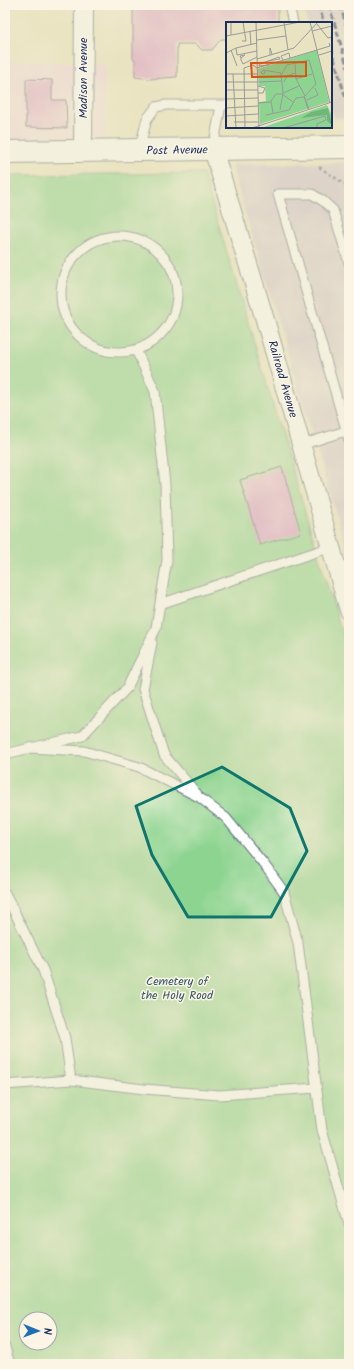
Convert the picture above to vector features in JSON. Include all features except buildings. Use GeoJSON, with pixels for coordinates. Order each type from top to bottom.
{"type":"FeatureCollection","features":[{"type":"Feature","properties":{"kind":"main road","name":"Post Avenue"},"geometry":{"type":"LineString","coordinates":[[5,152],[349,147]]}},
{"type":"Feature","properties":{"kind":"street","name":"Madison Avenue"},"geometry":{"type":"LineString","coordinates":[[83,152],[84,5]]}},
{"type":"Feature","properties":{"kind":"street","name":"Railroad Avenue"},"geometry":{"type":"LineString","coordinates":[[213,149],[266,323],[349,610]]}},
{"type":"Feature","properties":{"kind":"lane"},"geometry":{"type":"LineString","coordinates":[[289,5],[293,22]]}},
{"type":"Feature","properties":{"kind":"lane"},"geometry":{"type":"LineString","coordinates":[[139,150],[147,119],[156,107],[166,105],[224,105],[213,149]]}},
{"type":"Feature","properties":{"kind":"lane"},"geometry":{"type":"LineString","coordinates":[[301,444],[348,434],[278,194],[312,194],[333,210],[349,263]]}},
{"type":"Feature","properties":{"kind":"lane"},"geometry":{"type":"LineString","coordinates":[[116,236],[134,238],[151,245],[165,258],[174,274],[178,293],[175,312],[166,328],[153,342],[136,350],[117,353],[98,349],[81,338],[68,323],[62,305],[62,285],[68,266],[80,251],[96,240],[116,236]]}},
{"type":"Feature","properties":{"kind":"lane"},"geometry":{"type":"LineString","coordinates":[[136,350],[155,391],[164,484],[167,560],[156,628],[143,689],[164,755],[199,797]]}},
{"type":"Feature","properties":{"kind":"lane"},"geometry":{"type":"LineString","coordinates":[[160,604],[331,548]]}},
{"type":"Feature","properties":{"kind":"lane"},"geometry":{"type":"LineString","coordinates":[[5,754],[82,736],[127,688],[156,628]]}},
{"type":"Feature","properties":{"kind":"lane"},"geometry":{"type":"LineString","coordinates":[[29,748],[84,751],[139,767],[199,797],[226,818],[263,862],[284,892],[298,943],[322,1130],[349,1224]]}},
{"type":"Feature","properties":{"kind":"lane"},"geometry":{"type":"LineString","coordinates":[[5,893],[43,970],[65,1038],[71,1080]]}},
{"type":"Feature","properties":{"kind":"lane"},"geometry":{"type":"LineString","coordinates":[[5,1085],[71,1080],[144,1089],[219,1095],[316,1088]]}},
{"type":"Feature","properties":{"kind":"lane"},"geometry":{"type":"LineString","coordinates":[[5,1347],[10,1364]]}},
{"type":"Feature","properties":{"kind":"path"},"geometry":{"type":"LineString","coordinates":[[314,164],[349,187]]}},
{"type":"Feature","properties":{"kind":"highlighted area"},"geometry":{"type":"Polygon","coordinates":[[[222,767],[290,808],[307,851],[271,917],[188,917],[152,855],[136,806],[222,767]]]}},
{"type":"Feature","properties":{"kind":"shaded area"},"geometry":{"type":"Polygon","coordinates":[[[303,5],[349,5],[349,119],[334,118],[332,111],[332,22],[308,22],[303,5]]]}},
{"type":"Feature","properties":{"kind":"shaded area"},"geometry":{"type":"Polygon","coordinates":[[[5,61],[105,64],[105,153],[5,152],[5,61]]]}},
{"type":"Feature","properties":{"kind":"shaded area"},"geometry":{"type":"Polygon","coordinates":[[[349,162],[349,558],[231,165],[349,162]]]}},
{"type":"Feature","properties":{"kind":"green space","name":"Cemetery of the Holy Rood"},"geometry":{"type":"Polygon","coordinates":[[[203,173],[349,657],[349,1364],[5,1364],[5,175],[203,173]]]}},
{"type":"Feature","properties":{"kind":"railway"},"geometry":{"type":"LineString","coordinates":[[318,5],[324,22]]}},
{"type":"Feature","properties":{"kind":"railway"},"geometry":{"type":"LineString","coordinates":[[329,5],[349,72]]}},
{"type":"Feature","properties":{"kind":"railway"},"geometry":{"type":"LineString","coordinates":[[340,5],[349,34]]}},
{"type":"Feature","properties":{"kind":"railway"},"geometry":{"type":"LineString","coordinates":[[332,51],[349,109]]}}]}
